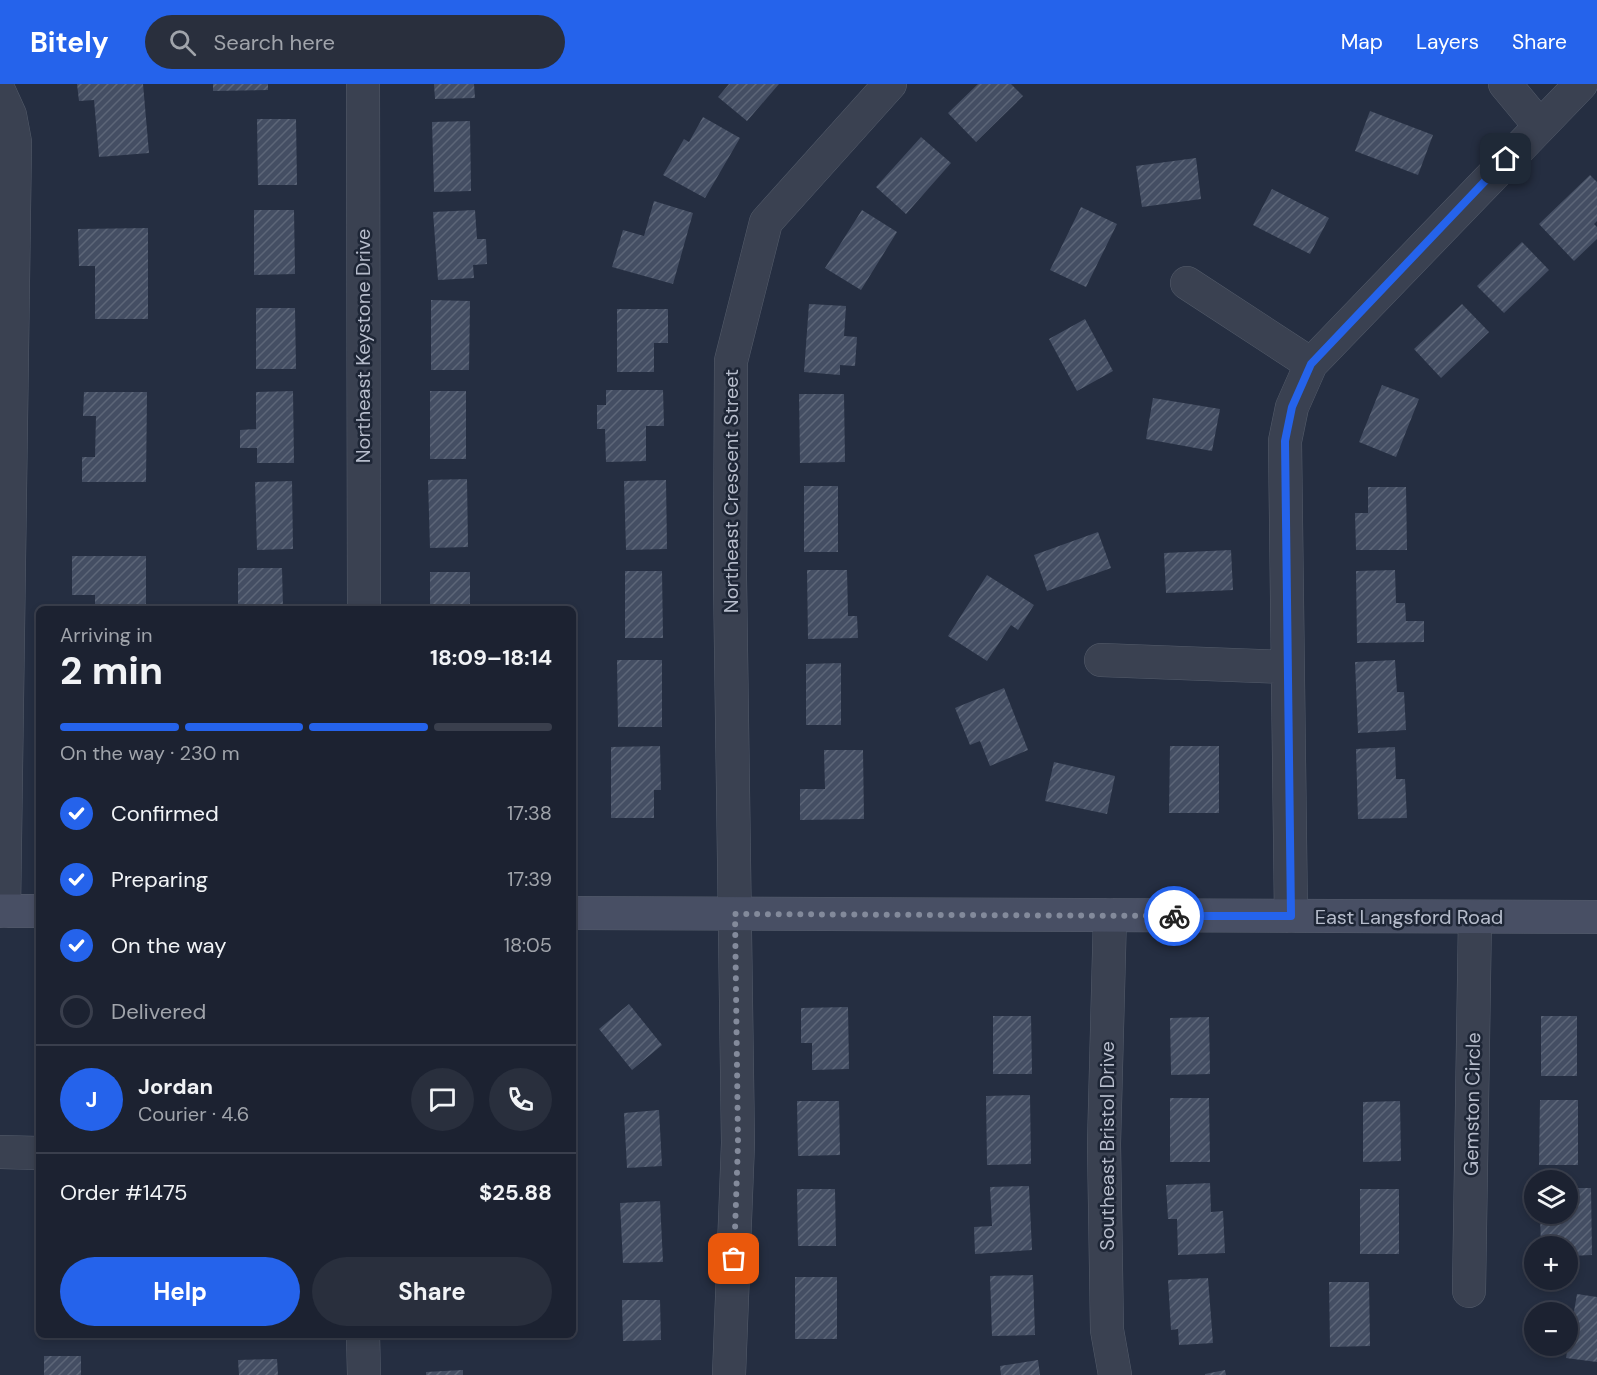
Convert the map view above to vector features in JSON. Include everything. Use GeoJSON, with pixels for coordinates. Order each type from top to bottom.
{"type":"FeatureCollection","features":[{"type":"Feature","properties":{"kind":"street","name":"Northeast Keystone Drive"},"geometry":{"type":"LineString","coordinates":[[363,84],[364,606]]}},
{"type":"Feature","properties":{"kind":"street","name":"Northeast Crescent Street"},"geometry":{"type":"LineString","coordinates":[[729,1375],[738,1143],[730,578],[731,361],[766,222],[890,84]]}},
{"type":"Feature","properties":{"kind":"street"},"geometry":{"type":"LineString","coordinates":[[1505,84],[1539,125]]}},
{"type":"Feature","properties":{"kind":"street"},"geometry":{"type":"LineString","coordinates":[[1291,916],[1285,441],[1292,407],[1311,364],[1581,84]]}},
{"type":"Feature","properties":{"kind":"street"},"geometry":{"type":"LineString","coordinates":[[0,93],[10,115],[15,142],[2,911],[36,911]]}},
{"type":"Feature","properties":{"kind":"street"},"geometry":{"type":"LineString","coordinates":[[1187,283],[1311,364]]}},
{"type":"Feature","properties":{"kind":"street"},"geometry":{"type":"LineString","coordinates":[[1101,660],[1287,667]]}},
{"type":"Feature","properties":{"kind":"street","name":"East Langsford Road"},"geometry":{"type":"LineString","coordinates":[[576,913],[1597,917]]}},
{"type":"Feature","properties":{"kind":"street","name":"Southeast Bristol Drive"},"geometry":{"type":"LineString","coordinates":[[1110,915],[1104,1144],[1107,1330],[1115,1375]]}},
{"type":"Feature","properties":{"kind":"street","name":"Gemston Circle"},"geometry":{"type":"LineString","coordinates":[[1469,1291],[1475,917]]}},
{"type":"Feature","properties":{"kind":"street"},"geometry":{"type":"LineString","coordinates":[[0,1152],[36,1153]]}},
{"type":"Feature","properties":{"kind":"street"},"geometry":{"type":"LineString","coordinates":[[363,1338],[364,1375]]}},
{"type":"Feature","properties":{"kind":"building"},"geometry":{"type":"Polygon","coordinates":[[[77,84],[143,84],[149,153],[99,157],[94,100],[79,101],[77,84]]]}},
{"type":"Feature","properties":{"kind":"building"},"geometry":{"type":"Polygon","coordinates":[[[213,84],[268,84],[268,90],[213,91],[213,84]]]}},
{"type":"Feature","properties":{"kind":"building"},"geometry":{"type":"Polygon","coordinates":[[[434,84],[474,84],[475,98],[435,99],[434,84]]]}},
{"type":"Feature","properties":{"kind":"building"},"geometry":{"type":"Polygon","coordinates":[[[729,84],[779,84],[747,121],[718,97],[729,84]]]}},
{"type":"Feature","properties":{"kind":"building"},"geometry":{"type":"Polygon","coordinates":[[[978,84],[1011,84],[1023,96],[976,142],[948,113],[978,84]]]}},
{"type":"Feature","properties":{"kind":"building"},"geometry":{"type":"Polygon","coordinates":[[[1370,111],[1433,135],[1418,175],[1355,151],[1370,111]]]}},
{"type":"Feature","properties":{"kind":"building"},"geometry":{"type":"Polygon","coordinates":[[[703,117],[740,138],[705,198],[663,175],[684,139],[689,142],[703,117]]]}},
{"type":"Feature","properties":{"kind":"building"},"geometry":{"type":"Polygon","coordinates":[[[257,119],[296,119],[297,185],[258,185],[257,119]]]}},
{"type":"Feature","properties":{"kind":"building"},"geometry":{"type":"Polygon","coordinates":[[[470,121],[471,191],[434,192],[432,122],[470,121]]]}},
{"type":"Feature","properties":{"kind":"building"},"geometry":{"type":"Polygon","coordinates":[[[921,137],[951,163],[906,214],[876,187],[921,137]]]}},
{"type":"Feature","properties":{"kind":"building"},"geometry":{"type":"Polygon","coordinates":[[[1196,158],[1201,199],[1142,207],[1136,166],[1196,158]]]}},
{"type":"Feature","properties":{"kind":"building"},"geometry":{"type":"Polygon","coordinates":[[[1590,175],[1597,182],[1597,221],[1594,224],[1597,227],[1597,239],[1574,261],[1539,224],[1590,175]]]}},
{"type":"Feature","properties":{"kind":"building"},"geometry":{"type":"Polygon","coordinates":[[[1272,189],[1329,218],[1310,254],[1253,225],[1272,189]]]}},
{"type":"Feature","properties":{"kind":"building"},"geometry":{"type":"Polygon","coordinates":[[[654,201],[693,213],[673,284],[612,267],[623,230],[644,236],[654,201]]]}},
{"type":"Feature","properties":{"kind":"building"},"geometry":{"type":"Polygon","coordinates":[[[1081,207],[1117,224],[1086,287],[1050,270],[1081,207]]]}},
{"type":"Feature","properties":{"kind":"building"},"geometry":{"type":"Polygon","coordinates":[[[254,210],[294,210],[295,274],[254,275],[254,210]]]}},
{"type":"Feature","properties":{"kind":"building"},"geometry":{"type":"Polygon","coordinates":[[[475,210],[477,239],[486,239],[487,264],[473,265],[474,278],[438,280],[433,212],[475,210]]]}},
{"type":"Feature","properties":{"kind":"building"},"geometry":{"type":"Polygon","coordinates":[[[862,210],[897,232],[861,290],[825,268],[862,210]]]}},
{"type":"Feature","properties":{"kind":"building"},"geometry":{"type":"Polygon","coordinates":[[[148,228],[148,319],[95,319],[95,266],[79,266],[78,229],[148,228]]]}},
{"type":"Feature","properties":{"kind":"building"},"geometry":{"type":"Polygon","coordinates":[[[1522,242],[1549,270],[1504,313],[1477,286],[1522,242]]]}},
{"type":"Feature","properties":{"kind":"building"},"geometry":{"type":"Polygon","coordinates":[[[431,300],[470,301],[469,370],[431,370],[431,300]]]}},
{"type":"Feature","properties":{"kind":"building"},"geometry":{"type":"Polygon","coordinates":[[[809,304],[846,306],[844,336],[857,337],[855,366],[840,365],[840,375],[804,372],[809,304]]]}},
{"type":"Feature","properties":{"kind":"building"},"geometry":{"type":"Polygon","coordinates":[[[1462,304],[1489,332],[1441,378],[1414,349],[1462,304]]]}},
{"type":"Feature","properties":{"kind":"building"},"geometry":{"type":"Polygon","coordinates":[[[256,308],[295,308],[296,369],[256,369],[256,308]]]}},
{"type":"Feature","properties":{"kind":"building"},"geometry":{"type":"Polygon","coordinates":[[[617,309],[668,309],[668,343],[654,343],[654,372],[617,372],[617,309]]]}},
{"type":"Feature","properties":{"kind":"building"},"geometry":{"type":"Polygon","coordinates":[[[1085,319],[1113,371],[1077,391],[1049,339],[1085,319]]]}},
{"type":"Feature","properties":{"kind":"building"},"geometry":{"type":"Polygon","coordinates":[[[1382,385],[1419,399],[1396,457],[1359,442],[1382,385]]]}},
{"type":"Feature","properties":{"kind":"building"},"geometry":{"type":"Polygon","coordinates":[[[606,390],[663,390],[664,426],[646,426],[646,461],[606,462],[605,429],[597,429],[597,405],[606,405],[606,390]]]}},
{"type":"Feature","properties":{"kind":"building"},"geometry":{"type":"Polygon","coordinates":[[[293,391],[294,463],[257,463],[257,448],[240,448],[240,430],[256,429],[256,392],[293,391]]]}},
{"type":"Feature","properties":{"kind":"building"},"geometry":{"type":"Polygon","coordinates":[[[430,391],[466,391],[466,459],[430,459],[430,391]]]}},
{"type":"Feature","properties":{"kind":"building"},"geometry":{"type":"Polygon","coordinates":[[[84,392],[147,392],[146,482],[82,482],[82,457],[95,457],[96,416],[83,416],[84,392]]]}},
{"type":"Feature","properties":{"kind":"building"},"geometry":{"type":"Polygon","coordinates":[[[799,394],[844,394],[845,462],[800,463],[799,394]]]}},
{"type":"Feature","properties":{"kind":"building"},"geometry":{"type":"Polygon","coordinates":[[[1153,398],[1220,409],[1212,451],[1146,439],[1153,398]]]}},
{"type":"Feature","properties":{"kind":"building"},"geometry":{"type":"Polygon","coordinates":[[[467,479],[468,547],[430,548],[428,480],[467,479]]]}},
{"type":"Feature","properties":{"kind":"building"},"geometry":{"type":"Polygon","coordinates":[[[666,480],[667,549],[626,550],[624,481],[666,480]]]}},
{"type":"Feature","properties":{"kind":"building"},"geometry":{"type":"Polygon","coordinates":[[[292,481],[293,549],[257,550],[255,482],[292,481]]]}},
{"type":"Feature","properties":{"kind":"building"},"geometry":{"type":"Polygon","coordinates":[[[804,486],[838,486],[838,552],[804,552],[804,486]]]}},
{"type":"Feature","properties":{"kind":"building"},"geometry":{"type":"Polygon","coordinates":[[[1368,487],[1406,487],[1407,550],[1356,550],[1355,513],[1368,513],[1368,487]]]}},
{"type":"Feature","properties":{"kind":"building"},"geometry":{"type":"Polygon","coordinates":[[[1098,532],[1111,568],[1047,591],[1034,555],[1098,532]]]}},
{"type":"Feature","properties":{"kind":"building"},"geometry":{"type":"Polygon","coordinates":[[[1231,550],[1233,590],[1166,593],[1164,553],[1231,550]]]}},
{"type":"Feature","properties":{"kind":"building"},"geometry":{"type":"Polygon","coordinates":[[[72,556],[146,556],[146,606],[95,606],[95,595],[72,595],[72,556]]]}},
{"type":"Feature","properties":{"kind":"building"},"geometry":{"type":"Polygon","coordinates":[[[238,568],[282,568],[283,606],[238,606],[238,568]]]}},
{"type":"Feature","properties":{"kind":"building"},"geometry":{"type":"Polygon","coordinates":[[[807,570],[847,570],[848,616],[857,616],[858,638],[808,639],[807,570]]]}},
{"type":"Feature","properties":{"kind":"building"},"geometry":{"type":"Polygon","coordinates":[[[1395,570],[1396,603],[1405,603],[1406,621],[1424,621],[1424,642],[1357,643],[1356,571],[1395,570]]]}},
{"type":"Feature","properties":{"kind":"building"},"geometry":{"type":"Polygon","coordinates":[[[625,571],[662,571],[663,638],[625,638],[625,571]]]}},
{"type":"Feature","properties":{"kind":"building"},"geometry":{"type":"Polygon","coordinates":[[[430,572],[470,572],[470,606],[430,606],[430,572]]]}},
{"type":"Feature","properties":{"kind":"building"},"geometry":{"type":"Polygon","coordinates":[[[987,575],[1034,605],[1018,630],[1011,625],[987,661],[948,636],[987,575]]]}},
{"type":"Feature","properties":{"kind":"building"},"geometry":{"type":"Polygon","coordinates":[[[617,660],[662,660],[662,727],[618,727],[617,660]]]}},
{"type":"Feature","properties":{"kind":"building"},"geometry":{"type":"Polygon","coordinates":[[[1395,660],[1397,692],[1404,692],[1406,730],[1358,733],[1355,662],[1395,660]]]}},
{"type":"Feature","properties":{"kind":"building"},"geometry":{"type":"Polygon","coordinates":[[[841,663],[841,725],[806,725],[806,664],[841,663]]]}},
{"type":"Feature","properties":{"kind":"building"},"geometry":{"type":"Polygon","coordinates":[[[1004,688],[1028,750],[990,766],[980,741],[970,745],[955,708],[1004,688]]]}},
{"type":"Feature","properties":{"kind":"building"},"geometry":{"type":"Polygon","coordinates":[[[660,746],[661,790],[654,790],[654,818],[611,818],[611,747],[660,746]]]}},
{"type":"Feature","properties":{"kind":"building"},"geometry":{"type":"Polygon","coordinates":[[[1170,746],[1219,746],[1219,813],[1169,813],[1170,746]]]}},
{"type":"Feature","properties":{"kind":"building"},"geometry":{"type":"Polygon","coordinates":[[[1395,747],[1396,779],[1405,779],[1407,818],[1358,819],[1356,749],[1395,747]]]}},
{"type":"Feature","properties":{"kind":"building"},"geometry":{"type":"Polygon","coordinates":[[[824,750],[863,750],[864,819],[800,820],[800,789],[825,789],[824,750]]]}},
{"type":"Feature","properties":{"kind":"building"},"geometry":{"type":"Polygon","coordinates":[[[1054,762],[1115,776],[1107,814],[1045,801],[1054,762]]]}},
{"type":"Feature","properties":{"kind":"building"},"geometry":{"type":"Polygon","coordinates":[[[629,1004],[662,1045],[632,1070],[599,1029],[629,1004]]]}},
{"type":"Feature","properties":{"kind":"building"},"geometry":{"type":"Polygon","coordinates":[[[848,1007],[849,1069],[812,1070],[812,1043],[801,1043],[801,1008],[848,1007]]]}},
{"type":"Feature","properties":{"kind":"building"},"geometry":{"type":"Polygon","coordinates":[[[993,1016],[1031,1016],[1032,1074],[993,1074],[993,1016]]]}},
{"type":"Feature","properties":{"kind":"building"},"geometry":{"type":"Polygon","coordinates":[[[1541,1016],[1577,1016],[1577,1076],[1541,1076],[1541,1016]]]}},
{"type":"Feature","properties":{"kind":"building"},"geometry":{"type":"Polygon","coordinates":[[[1209,1017],[1210,1074],[1171,1075],[1170,1018],[1209,1017]]]}},
{"type":"Feature","properties":{"kind":"building"},"geometry":{"type":"Polygon","coordinates":[[[1030,1095],[1031,1164],[987,1165],[986,1096],[1030,1095]]]}},
{"type":"Feature","properties":{"kind":"building"},"geometry":{"type":"Polygon","coordinates":[[[1170,1098],[1209,1098],[1210,1162],[1170,1162],[1170,1098]]]}},
{"type":"Feature","properties":{"kind":"building"},"geometry":{"type":"Polygon","coordinates":[[[1540,1100],[1578,1100],[1578,1165],[1539,1165],[1540,1100]]]}},
{"type":"Feature","properties":{"kind":"building"},"geometry":{"type":"Polygon","coordinates":[[[797,1101],[839,1101],[840,1155],[798,1156],[797,1101]]]}},
{"type":"Feature","properties":{"kind":"building"},"geometry":{"type":"Polygon","coordinates":[[[1400,1101],[1401,1161],[1363,1162],[1363,1102],[1400,1101]]]}},
{"type":"Feature","properties":{"kind":"building"},"geometry":{"type":"Polygon","coordinates":[[[659,1110],[662,1166],[627,1168],[624,1113],[659,1110]]]}},
{"type":"Feature","properties":{"kind":"building"},"geometry":{"type":"Polygon","coordinates":[[[1210,1183],[1211,1212],[1223,1211],[1225,1253],[1178,1255],[1177,1219],[1168,1219],[1166,1185],[1210,1183]]]}},
{"type":"Feature","properties":{"kind":"building"},"geometry":{"type":"Polygon","coordinates":[[[1029,1186],[1032,1250],[975,1254],[974,1227],[992,1226],[990,1187],[1029,1186]]]}},
{"type":"Feature","properties":{"kind":"building"},"geometry":{"type":"Polygon","coordinates":[[[1578,1188],[1591,1188],[1592,1255],[1578,1256],[1578,1236],[1541,1236],[1540,1224],[1578,1224],[1578,1188]]]}},
{"type":"Feature","properties":{"kind":"building"},"geometry":{"type":"Polygon","coordinates":[[[797,1189],[835,1189],[836,1246],[798,1246],[797,1189]]]}},
{"type":"Feature","properties":{"kind":"building"},"geometry":{"type":"Polygon","coordinates":[[[1360,1189],[1399,1189],[1399,1254],[1360,1254],[1360,1189]]]}},
{"type":"Feature","properties":{"kind":"building"},"geometry":{"type":"Polygon","coordinates":[[[660,1201],[663,1262],[623,1263],[620,1203],[660,1201]]]}},
{"type":"Feature","properties":{"kind":"building"},"geometry":{"type":"Polygon","coordinates":[[[1033,1275],[1035,1335],[992,1336],[990,1276],[1033,1275]]]}},
{"type":"Feature","properties":{"kind":"building"},"geometry":{"type":"Polygon","coordinates":[[[795,1277],[837,1277],[837,1339],[795,1339],[795,1277]]]}},
{"type":"Feature","properties":{"kind":"building"},"geometry":{"type":"Polygon","coordinates":[[[1208,1278],[1213,1343],[1179,1345],[1178,1329],[1171,1330],[1168,1280],[1208,1278]]]}},
{"type":"Feature","properties":{"kind":"building"},"geometry":{"type":"Polygon","coordinates":[[[1329,1282],[1369,1282],[1370,1346],[1330,1347],[1329,1282]]]}},
{"type":"Feature","properties":{"kind":"building"},"geometry":{"type":"Polygon","coordinates":[[[1577,1294],[1597,1297],[1597,1362],[1566,1358],[1566,1356],[1578,1356],[1578,1302],[1576,1302],[1577,1294]]]}},
{"type":"Feature","properties":{"kind":"building"},"geometry":{"type":"Polygon","coordinates":[[[622,1300],[660,1300],[661,1340],[623,1341],[622,1300]]]}},
{"type":"Feature","properties":{"kind":"building"},"geometry":{"type":"Polygon","coordinates":[[[432,1338],[479,1338],[432,1339],[432,1338]]]}},
{"type":"Feature","properties":{"kind":"building"},"geometry":{"type":"Polygon","coordinates":[[[44,1356],[81,1356],[81,1375],[44,1375],[44,1356]]]}},
{"type":"Feature","properties":{"kind":"building"},"geometry":{"type":"Polygon","coordinates":[[[277,1359],[278,1375],[239,1375],[238,1360],[277,1359]]]}},
{"type":"Feature","properties":{"kind":"building"},"geometry":{"type":"Polygon","coordinates":[[[1038,1360],[1040,1375],[1001,1375],[1000,1366],[1038,1360]]]}},
{"type":"Feature","properties":{"kind":"building"},"geometry":{"type":"Polygon","coordinates":[[[463,1370],[463,1375],[426,1375],[426,1372],[463,1370]]]}},
{"type":"Feature","properties":{"kind":"building"},"geometry":{"type":"Polygon","coordinates":[[[1225,1370],[1226,1375],[1205,1375],[1205,1374],[1225,1370]]]}},
{"type":"Feature","properties":{"kind":"way so far"},"geometry":{"type":"LineString","coordinates":[[734,1259],[738,1143],[735,914],[1174,916]]}},
{"type":"Feature","properties":{"kind":"route"},"geometry":{"type":"LineString","coordinates":[[1174,916],[1291,916],[1285,441],[1292,407],[1311,364],[1506,159]]}}]}
